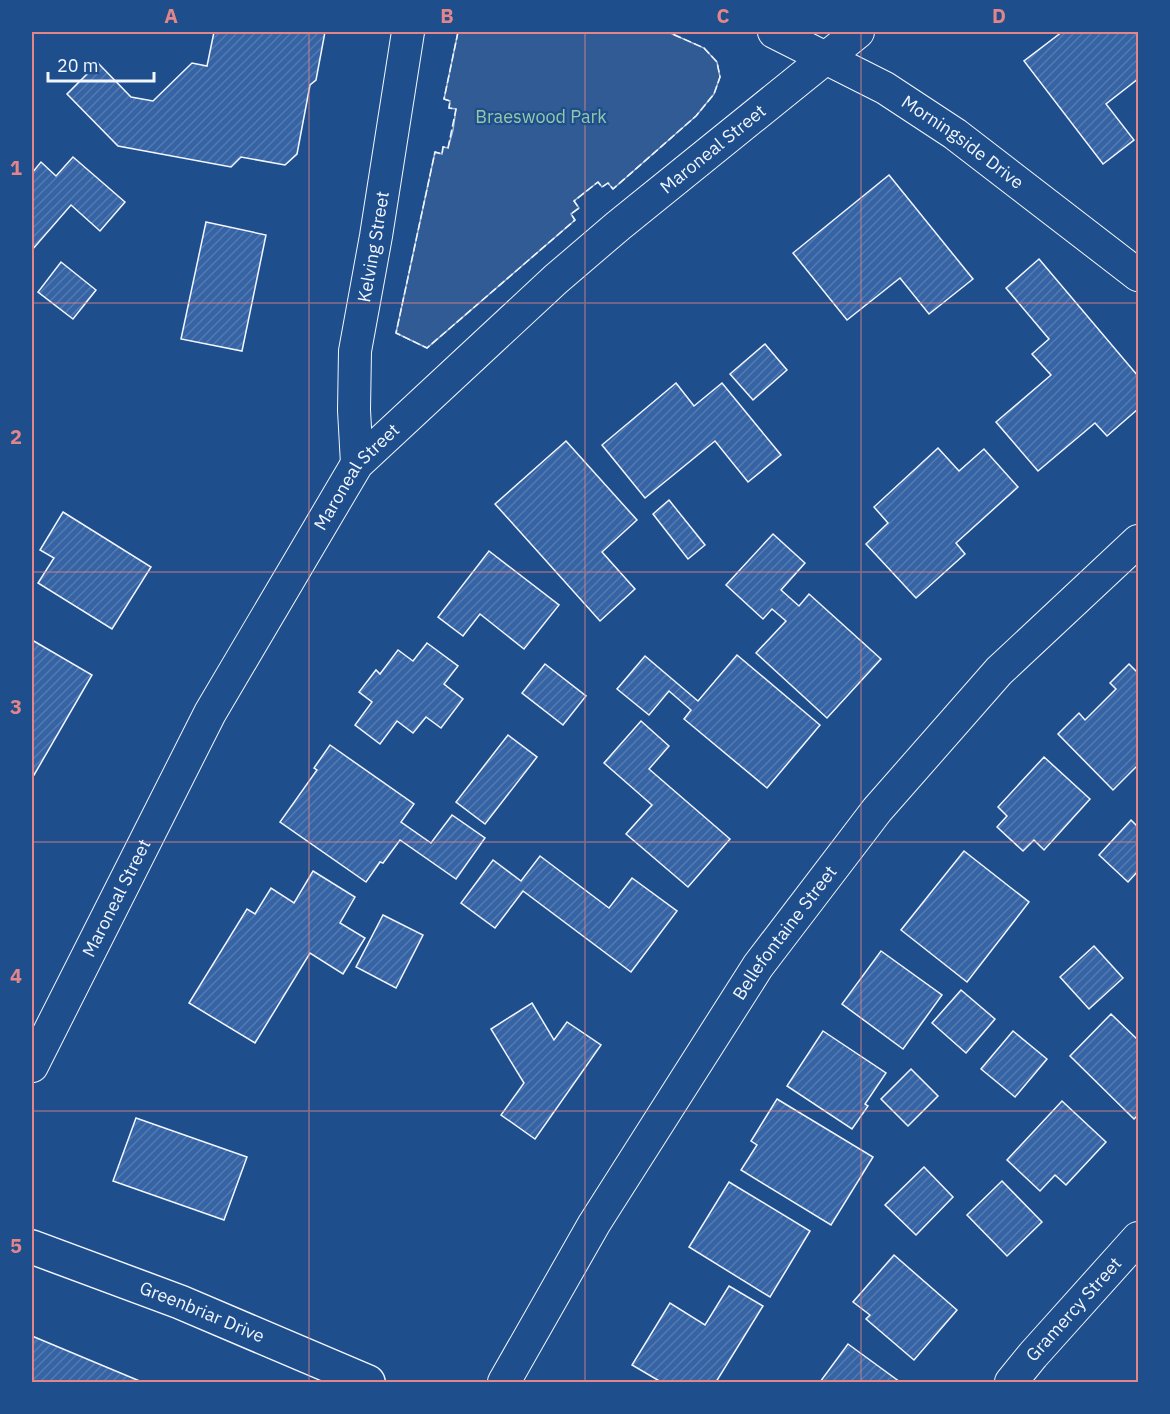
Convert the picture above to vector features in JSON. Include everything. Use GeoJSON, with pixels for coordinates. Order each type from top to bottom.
{"type":"FeatureCollection","features":[{"type":"Feature","properties":{"kind":"main road","name":"Greenbriar Drive"},"geometry":{"type":"LineString","coordinates":[[32,1247],[180,1302],[368,1383]]}},
{"type":"Feature","properties":{"kind":"street","name":"Kelving Street"},"geometry":{"type":"LineString","coordinates":[[357,464],[354,351],[376,236],[408,32]]}},
{"type":"Feature","properties":{"kind":"street","name":"Morningside Drive"},"geometry":{"type":"LineString","coordinates":[[774,32],[885,88],[955,134],[1138,275]]}},
{"type":"Feature","properties":{"kind":"street","name":"Maroneal Street"},"geometry":{"type":"LineString","coordinates":[[32,1066],[210,713],[357,464],[556,279],[858,32]]}},
{"type":"Feature","properties":{"kind":"street","name":"Bellefontaine Street"},"geometry":{"type":"LineString","coordinates":[[504,1383],[594,1224],[758,966],[877,810],[999,671],[1138,541]]}},
{"type":"Feature","properties":{"kind":"street","name":"Gramercy Street"},"geometry":{"type":"LineString","coordinates":[[1011,1383],[1033,1355],[1138,1238]]}},
{"type":"Feature","properties":{"kind":"shaded area","name":"Braeswood Park"},"geometry":{"type":"Polygon","coordinates":[[[458,32],[668,32],[704,48],[717,62],[720,77],[714,94],[696,116],[613,189],[608,183],[602,187],[598,182],[574,201],[579,208],[571,214],[575,220],[427,348],[396,333],[435,152],[442,154],[443,147],[448,148],[453,130],[456,109],[449,108],[450,101],[444,99],[458,32]]]}},
{"type":"Feature","properties":{"kind":"building"},"geometry":{"type":"Polygon","coordinates":[[[214,32],[325,32],[316,80],[310,85],[297,154],[285,165],[241,157],[231,167],[118,146],[67,94],[98,63],[131,97],[153,101],[192,63],[207,66],[214,32]]]}},
{"type":"Feature","properties":{"kind":"building"},"geometry":{"type":"Polygon","coordinates":[[[1062,32],[1138,32],[1138,79],[1106,104],[1134,140],[1103,164],[1024,61],[1062,32]]]}},
{"type":"Feature","properties":{"kind":"building"},"geometry":{"type":"Polygon","coordinates":[[[73,157],[125,202],[100,231],[71,205],[32,250],[32,173],[41,162],[56,176],[73,157]]]}},
{"type":"Feature","properties":{"kind":"building"},"geometry":{"type":"Polygon","coordinates":[[[889,175],[973,279],[929,314],[900,278],[847,320],[793,253],[889,175]]]}},
{"type":"Feature","properties":{"kind":"building"},"geometry":{"type":"Polygon","coordinates":[[[206,222],[266,235],[242,351],[181,339],[206,222]]]}},
{"type":"Feature","properties":{"kind":"building"},"geometry":{"type":"Polygon","coordinates":[[[1039,259],[1138,376],[1138,409],[1107,436],[1095,423],[1038,471],[996,422],[1051,375],[1032,354],[1049,339],[1006,288],[1039,259]]]}},
{"type":"Feature","properties":{"kind":"building"},"geometry":{"type":"Polygon","coordinates":[[[61,262],[96,290],[73,319],[38,292],[61,262]]]}},
{"type":"Feature","properties":{"kind":"building"},"geometry":{"type":"Polygon","coordinates":[[[765,344],[787,370],[753,400],[730,374],[765,344]]]}},
{"type":"Feature","properties":{"kind":"building"},"geometry":{"type":"Polygon","coordinates":[[[676,383],[694,406],[722,383],[781,455],[748,482],[715,441],[645,498],[602,445],[676,383]]]}},
{"type":"Feature","properties":{"kind":"building"},"geometry":{"type":"Polygon","coordinates":[[[566,441],[637,520],[602,552],[635,589],[600,621],[495,504],[566,441]]]}},
{"type":"Feature","properties":{"kind":"building"},"geometry":{"type":"Polygon","coordinates":[[[938,448],[959,471],[984,449],[1018,487],[956,543],[965,554],[916,598],[866,544],[888,523],[874,507],[938,448]]]}},
{"type":"Feature","properties":{"kind":"building"},"geometry":{"type":"Polygon","coordinates":[[[669,500],[705,545],[688,559],[653,514],[669,500]]]}},
{"type":"Feature","properties":{"kind":"building"},"geometry":{"type":"Polygon","coordinates":[[[63,512],[151,567],[112,629],[38,583],[54,558],[40,550],[63,512]]]}},
{"type":"Feature","properties":{"kind":"building"},"geometry":{"type":"Polygon","coordinates":[[[773,534],[805,563],[781,590],[799,606],[809,594],[881,659],[827,718],[756,653],[786,621],[772,609],[763,619],[726,585],[773,534]]]}},
{"type":"Feature","properties":{"kind":"building"},"geometry":{"type":"Polygon","coordinates":[[[489,551],[559,605],[524,649],[480,614],[463,636],[438,617],[489,551]]]}},
{"type":"Feature","properties":{"kind":"building"},"geometry":{"type":"Polygon","coordinates":[[[32,640],[92,675],[34,775],[32,773],[32,640]]]}},
{"type":"Feature","properties":{"kind":"building"},"geometry":{"type":"Polygon","coordinates":[[[427,643],[458,666],[444,684],[463,699],[441,728],[426,717],[413,733],[397,721],[380,744],[355,725],[372,702],[359,692],[376,670],[380,674],[398,650],[413,661],[427,643]]]}},
{"type":"Feature","properties":{"kind":"building"},"geometry":{"type":"Polygon","coordinates":[[[737,655],[820,725],[767,788],[684,719],[691,710],[669,691],[649,715],[617,689],[645,656],[698,701],[737,655]]]}},
{"type":"Feature","properties":{"kind":"building"},"geometry":{"type":"Polygon","coordinates":[[[545,664],[586,696],[563,725],[522,693],[545,664]]]}},
{"type":"Feature","properties":{"kind":"building"},"geometry":{"type":"Polygon","coordinates":[[[1129,664],[1138,673],[1138,765],[1113,790],[1058,734],[1079,713],[1085,720],[1116,689],[1110,683],[1129,664]]]}},
{"type":"Feature","properties":{"kind":"building"},"geometry":{"type":"Polygon","coordinates":[[[641,721],[669,746],[649,769],[730,839],[688,887],[626,834],[652,805],[604,763],[641,721]]]}},
{"type":"Feature","properties":{"kind":"building"},"geometry":{"type":"Polygon","coordinates":[[[508,735],[537,757],[485,824],[456,802],[508,735]]]}},
{"type":"Feature","properties":{"kind":"building"},"geometry":{"type":"Polygon","coordinates":[[[330,745],[414,804],[401,822],[431,843],[452,815],[485,838],[456,879],[400,840],[366,882],[280,822],[317,770],[314,768],[330,745]]]}},
{"type":"Feature","properties":{"kind":"building"},"geometry":{"type":"Polygon","coordinates":[[[1044,757],[1090,799],[1044,850],[1034,840],[1023,851],[997,827],[1007,816],[998,807],[1044,757]]]}},
{"type":"Feature","properties":{"kind":"building"},"geometry":{"type":"Polygon","coordinates":[[[1131,820],[1138,827],[1138,871],[1128,882],[1099,855],[1131,820]]]}},
{"type":"Feature","properties":{"kind":"building"},"geometry":{"type":"Polygon","coordinates":[[[964,851],[1029,902],[967,982],[901,930],[964,851]]]}},
{"type":"Feature","properties":{"kind":"building"},"geometry":{"type":"Polygon","coordinates":[[[540,856],[609,908],[632,878],[677,911],[631,972],[523,891],[495,928],[461,903],[493,860],[521,881],[540,856]]]}},
{"type":"Feature","properties":{"kind":"building"},"geometry":{"type":"Polygon","coordinates":[[[313,871],[355,897],[340,923],[365,938],[343,974],[310,953],[255,1043],[189,1003],[247,909],[255,914],[271,888],[294,903],[313,871]]]}},
{"type":"Feature","properties":{"kind":"building"},"geometry":{"type":"Polygon","coordinates":[[[383,915],[423,935],[396,988],[356,967],[383,915]]]}},
{"type":"Feature","properties":{"kind":"building"},"geometry":{"type":"Polygon","coordinates":[[[1094,946],[1123,978],[1089,1009],[1060,977],[1094,946]]]}},
{"type":"Feature","properties":{"kind":"building"},"geometry":{"type":"Polygon","coordinates":[[[881,951],[942,995],[903,1049],[842,1004],[881,951]]]}},
{"type":"Feature","properties":{"kind":"building"},"geometry":{"type":"Polygon","coordinates":[[[961,990],[995,1019],[966,1053],[932,1023],[961,990]]]}},
{"type":"Feature","properties":{"kind":"building"},"geometry":{"type":"Polygon","coordinates":[[[532,1003],[554,1040],[567,1022],[601,1045],[535,1139],[501,1115],[524,1083],[491,1029],[532,1003]]]}},
{"type":"Feature","properties":{"kind":"building"},"geometry":{"type":"Polygon","coordinates":[[[1111,1014],[1138,1040],[1138,1115],[1134,1119],[1070,1056],[1111,1014]]]}},
{"type":"Feature","properties":{"kind":"building"},"geometry":{"type":"Polygon","coordinates":[[[823,1031],[886,1073],[865,1104],[868,1106],[852,1129],[787,1086],[823,1031]]]}},
{"type":"Feature","properties":{"kind":"building"},"geometry":{"type":"Polygon","coordinates":[[[1013,1031],[1047,1059],[1015,1097],[981,1069],[1013,1031]]]}},
{"type":"Feature","properties":{"kind":"building"},"geometry":{"type":"Polygon","coordinates":[[[911,1069],[938,1096],[908,1126],[881,1099],[911,1069]]]}},
{"type":"Feature","properties":{"kind":"building"},"geometry":{"type":"Polygon","coordinates":[[[777,1099],[873,1157],[831,1225],[741,1170],[757,1145],[751,1141],[777,1099]]]}},
{"type":"Feature","properties":{"kind":"building"},"geometry":{"type":"Polygon","coordinates":[[[1062,1101],[1106,1142],[1066,1185],[1055,1175],[1040,1191],[1007,1160],[1062,1101]]]}},
{"type":"Feature","properties":{"kind":"building"},"geometry":{"type":"Polygon","coordinates":[[[136,1118],[247,1157],[224,1220],[113,1181],[136,1118]]]}},
{"type":"Feature","properties":{"kind":"building"},"geometry":{"type":"Polygon","coordinates":[[[924,1167],[953,1197],[916,1235],[885,1205],[924,1167]]]}},
{"type":"Feature","properties":{"kind":"building"},"geometry":{"type":"Polygon","coordinates":[[[1002,1181],[1042,1222],[1007,1256],[967,1215],[1002,1181]]]}},
{"type":"Feature","properties":{"kind":"building"},"geometry":{"type":"Polygon","coordinates":[[[729,1182],[810,1231],[770,1297],[689,1247],[729,1182]]]}},
{"type":"Feature","properties":{"kind":"building"},"geometry":{"type":"Polygon","coordinates":[[[894,1255],[957,1310],[914,1360],[866,1319],[870,1315],[853,1302],[894,1255]]]}},
{"type":"Feature","properties":{"kind":"building"},"geometry":{"type":"Polygon","coordinates":[[[729,1286],[763,1306],[716,1382],[661,1382],[632,1365],[670,1303],[705,1325],[729,1286]]]}},
{"type":"Feature","properties":{"kind":"building"},"geometry":{"type":"Polygon","coordinates":[[[32,1336],[142,1382],[32,1382],[32,1336]]]}},
{"type":"Feature","properties":{"kind":"building"},"geometry":{"type":"Polygon","coordinates":[[[848,1344],[900,1382],[820,1382],[848,1344]]]}},
{"type":"Feature","properties":{"kind":"fence"},"geometry":{"type":"LineString","coordinates":[[458,32],[444,99],[450,101],[449,108],[456,109],[448,148],[443,147],[442,154],[435,152],[396,333],[427,348],[575,220],[571,214],[579,208],[574,201],[598,182],[602,187],[608,183],[613,189],[696,116],[714,94],[720,77],[717,62],[704,48],[668,32]]}}]}
